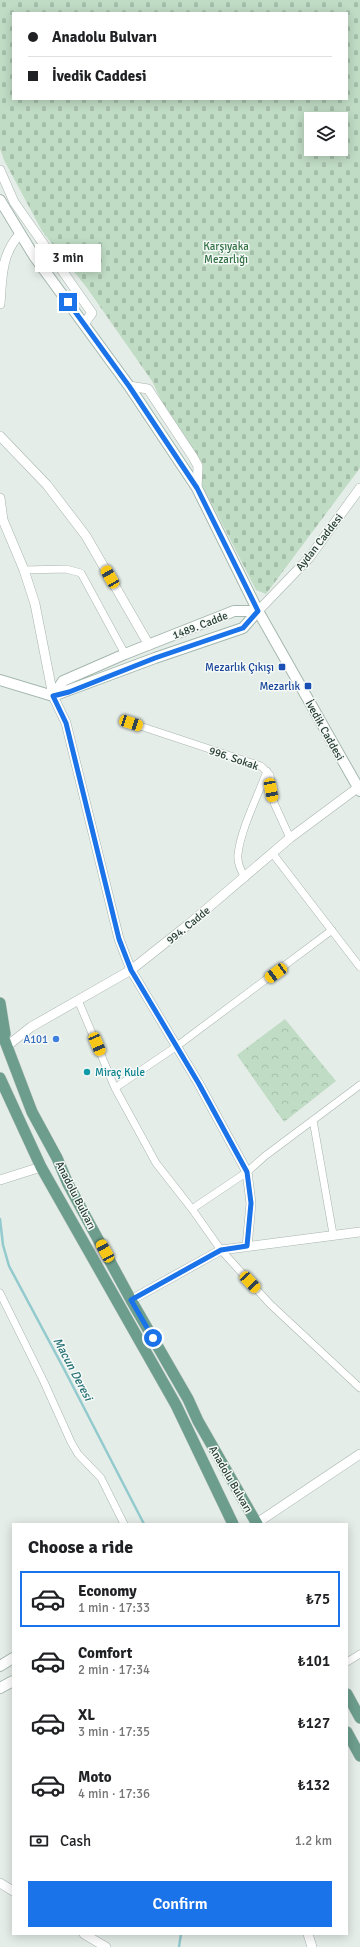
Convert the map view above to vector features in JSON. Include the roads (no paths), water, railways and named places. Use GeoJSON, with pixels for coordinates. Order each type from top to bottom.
{"type":"FeatureCollection","features":[{"type":"Feature","properties":{"kind":"main road","name":"İvedik Caddesi"},"geometry":{"type":"LineString","coordinates":[[0,200],[34,256],[129,386],[197,488],[258,611],[359,788]]}},
{"type":"Feature","properties":{"kind":"main road","name":"1489. Cadde"},"geometry":{"type":"LineString","coordinates":[[53,696],[63,681],[149,644],[234,611],[258,611]]}},
{"type":"Feature","properties":{"kind":"main road","name":"1489. Cadde"},"geometry":{"type":"LineString","coordinates":[[53,696],[69,692],[155,658],[243,628],[258,611]]}},
{"type":"Feature","properties":{"kind":"main road"},"geometry":{"type":"LineString","coordinates":[[149,644],[155,658]]}},
{"type":"Feature","properties":{"kind":"main road"},"geometry":{"type":"LineString","coordinates":[[0,680],[53,696]]}},
{"type":"Feature","properties":{"kind":"main road"},"geometry":{"type":"LineString","coordinates":[[0,1003],[7,1046]]}},
{"type":"Feature","properties":{"kind":"main road","name":"Anadolu Bulvarı"},"geometry":{"type":"LineString","coordinates":[[0,1028],[32,1112],[57,1158],[68,1184],[131,1300],[256,1523]]}},
{"type":"Feature","properties":{"kind":"main road","name":"Anadolu Bulvarı"},"geometry":{"type":"LineString","coordinates":[[0,1078],[41,1167],[176,1405],[233,1523]]}},
{"type":"Feature","properties":{"kind":"main road"},"geometry":{"type":"LineString","coordinates":[[0,1666],[12,1659]]}},
{"type":"Feature","properties":{"kind":"main road"},"geometry":{"type":"LineString","coordinates":[[0,1688],[12,1681]]}},
{"type":"Feature","properties":{"kind":"main road"},"geometry":{"type":"LineString","coordinates":[[348,1696],[360,1718]]}},
{"type":"Feature","properties":{"kind":"main road"},"geometry":{"type":"LineString","coordinates":[[348,1734],[360,1756]]}},
{"type":"Feature","properties":{"kind":"street"},"geometry":{"type":"LineString","coordinates":[[0,170],[14,202],[92,313],[84,324]]}},
{"type":"Feature","properties":{"kind":"street"},"geometry":{"type":"LineString","coordinates":[[0,304],[4,261],[10,246],[20,234]]}},
{"type":"Feature","properties":{"kind":"street"},"geometry":{"type":"LineString","coordinates":[[34,256],[45,248]]}},
{"type":"Feature","properties":{"kind":"street"},"geometry":{"type":"LineString","coordinates":[[129,386],[148,389],[198,466],[197,488]]}},
{"type":"Feature","properties":{"kind":"street"},"geometry":{"type":"LineString","coordinates":[[2,443],[47,485],[86,536],[149,644]]}},
{"type":"Feature","properties":{"kind":"street","name":"Aydan Caddesi"},"geometry":{"type":"LineString","coordinates":[[258,611],[309,558],[360,488]]}},
{"type":"Feature","properties":{"kind":"street"},"geometry":{"type":"LineString","coordinates":[[0,498],[3,520],[24,570],[35,604],[53,696],[66,723],[119,939],[131,970],[177,1046],[247,1172],[251,1203],[247,1246]]}},
{"type":"Feature","properties":{"kind":"street"},"geometry":{"type":"LineString","coordinates":[[24,570],[66,569],[81,573],[125,654]]}},
{"type":"Feature","properties":{"kind":"street","name":"996. Sokak"},"geometry":{"type":"LineString","coordinates":[[131,723],[261,766],[267,771],[271,780],[274,803],[290,838]]}},
{"type":"Feature","properties":{"kind":"street"},"geometry":{"type":"LineString","coordinates":[[244,878],[238,863],[238,854],[267,771]]}},
{"type":"Feature","properties":{"kind":"street","name":"994. Cadde"},"geometry":{"type":"LineString","coordinates":[[7,1046],[30,1027],[131,970],[244,878],[290,838],[359,788]]}},
{"type":"Feature","properties":{"kind":"street"},"geometry":{"type":"LineString","coordinates":[[272,854],[360,967]]}},
{"type":"Feature","properties":{"kind":"street"},"geometry":{"type":"LineString","coordinates":[[115,1088],[177,1046],[332,930]]}},
{"type":"Feature","properties":{"kind":"street"},"geometry":{"type":"LineString","coordinates":[[78,1000],[115,1088],[156,1163],[192,1209],[221,1250],[270,1304],[360,1388]]}},
{"type":"Feature","properties":{"kind":"street"},"geometry":{"type":"LineString","coordinates":[[192,1209],[247,1172],[360,1085]]}},
{"type":"Feature","properties":{"kind":"street"},"geometry":{"type":"LineString","coordinates":[[313,1120],[333,1234]]}},
{"type":"Feature","properties":{"kind":"street"},"geometry":{"type":"LineString","coordinates":[[1,1179],[41,1167]]}},
{"type":"Feature","properties":{"kind":"street"},"geometry":{"type":"LineString","coordinates":[[131,1300],[221,1250],[333,1234],[360,1232]]}},
{"type":"Feature","properties":{"kind":"street"},"geometry":{"type":"LineString","coordinates":[[0,1293],[44,1382],[71,1442],[78,1454],[101,1478],[124,1523]]}},
{"type":"Feature","properties":{"kind":"street"},"geometry":{"type":"LineString","coordinates":[[258,1523],[360,1454]]}},
{"type":"Feature","properties":{"kind":"street"},"geometry":{"type":"LineString","coordinates":[[348,1661],[360,1654]]}},
{"type":"Feature","properties":{"kind":"street"},"geometry":{"type":"LineString","coordinates":[[0,1883],[12,1890]]}},
{"type":"Feature","properties":{"kind":"street"},"geometry":{"type":"LineString","coordinates":[[86,1935],[106,1947]]}},
{"type":"Feature","properties":{"kind":"street"},"geometry":{"type":"LineString","coordinates":[[308,1935],[312,1947]]}},
{"type":"Feature","properties":{"kind":"waterway","name":"Macun Deresi"},"geometry":{"type":"LineString","coordinates":[[0,1219],[3,1245],[9,1266],[143,1523]]}},
{"type":"Feature","properties":{"kind":"waterway","name":"Macun Deresi"},"geometry":{"type":"LineString","coordinates":[[179,1947],[181,1935]]}},
{"type":"Feature","properties":{"kind":"place","name":"Mezarlık Çıkışı"},"geometry":{"type":"Point","coordinates":[282,667]}},
{"type":"Feature","properties":{"kind":"place","name":"Mezarlık"},"geometry":{"type":"Point","coordinates":[308,686]}},
{"type":"Feature","properties":{"kind":"place","name":"A101"},"geometry":{"type":"Point","coordinates":[56,1039]}},
{"type":"Feature","properties":{"kind":"place","name":"Miraç Kule"},"geometry":{"type":"Point","coordinates":[87,1072]}},
{"type":"Feature","properties":{"kind":"park label","name":"Karşıyaka Mezarlığı"},"geometry":{"type":"Point","coordinates":[226,252]}}]}
